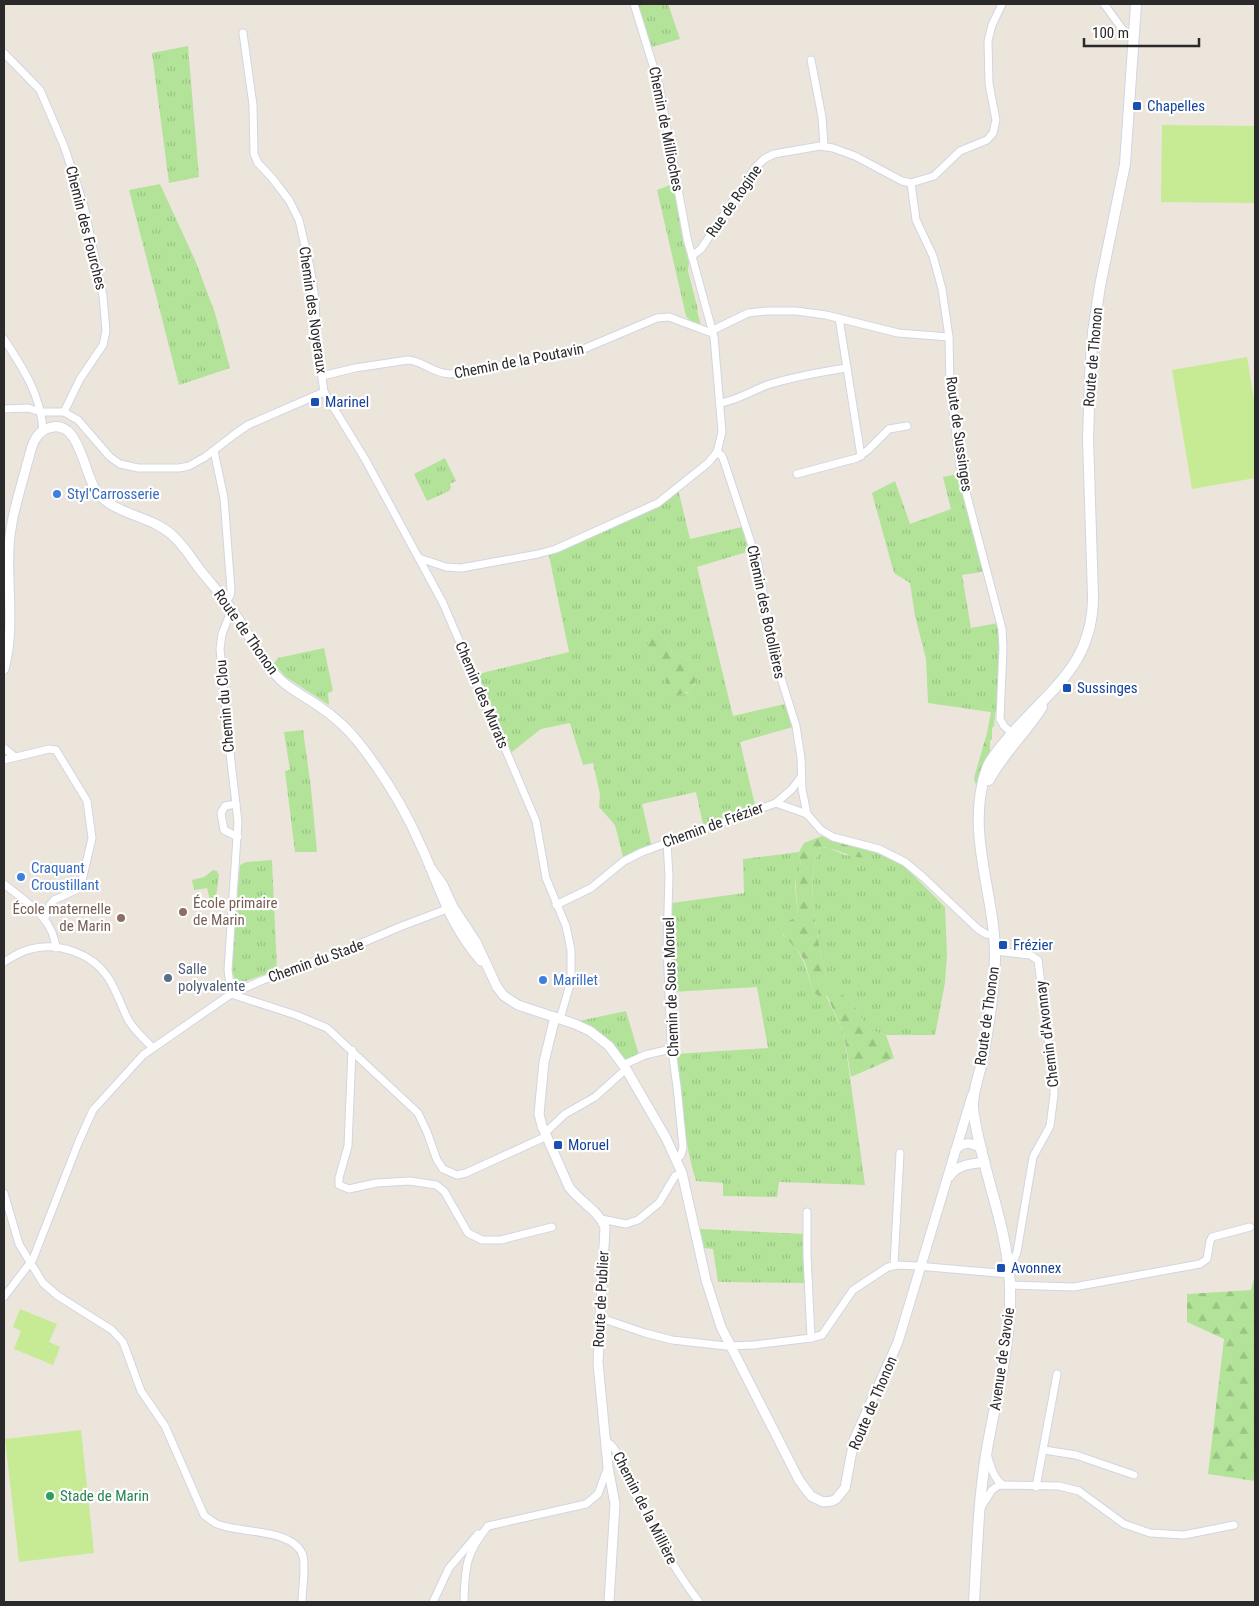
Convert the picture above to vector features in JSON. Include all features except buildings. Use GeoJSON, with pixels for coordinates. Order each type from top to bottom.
{"type":"FeatureCollection","features":[{"type":"Feature","properties":{"kind":"main road","name":"Route de Thonon"},"geometry":{"type":"LineString","coordinates":[[975,1089],[988,1028],[995,951],[978,835],[978,811],[982,791],[989,764],[1015,736],[1028,715],[1046,700],[1079,658],[1089,632],[1093,614],[1088,425],[1091,361],[1096,309],[1124,164],[1136,4]]}},
{"type":"Feature","properties":{"kind":"main road","name":"Avenue de Savoie"},"geometry":{"type":"LineString","coordinates":[[974,1602],[980,1509],[987,1453],[1006,1354],[1010,1312],[1009,1274],[1000,1222],[973,1109],[975,1089]]}},
{"type":"Feature","properties":{"kind":"street","name":"Chemin de Millioches"},"geometry":{"type":"LineString","coordinates":[[634,4],[659,85],[684,224],[692,256]]}},
{"type":"Feature","properties":{"kind":"street"},"geometry":{"type":"LineString","coordinates":[[910,183],[926,180],[938,173],[960,151],[987,140],[993,133],[996,116],[990,91],[988,49],[992,25],[1002,4]]}},
{"type":"Feature","properties":{"kind":"street"},"geometry":{"type":"LineString","coordinates":[[1104,4],[1123,30],[1134,34]]}},
{"type":"Feature","properties":{"kind":"street","name":"Chemin des Noyeraux"},"geometry":{"type":"LineString","coordinates":[[243,34],[253,105],[254,154],[258,163],[289,200],[298,220],[312,282],[324,392]]}},
{"type":"Feature","properties":{"kind":"street","name":"Chemin des Fourches"},"geometry":{"type":"LineString","coordinates":[[4,53],[40,90],[64,146],[84,206],[103,296],[106,331],[103,346],[80,379],[64,412]]}},
{"type":"Feature","properties":{"kind":"street"},"geometry":{"type":"LineString","coordinates":[[811,60],[822,117],[824,146]]}},
{"type":"Feature","properties":{"kind":"street","name":"Rue de Rogine"},"geometry":{"type":"LineString","coordinates":[[692,256],[701,249],[751,174],[764,159],[780,153],[824,146],[847,152],[902,181],[910,183]]}},
{"type":"Feature","properties":{"kind":"street","name":"Route de Sussinges"},"geometry":{"type":"LineString","coordinates":[[910,183],[916,220],[930,250],[941,283],[949,337],[950,387],[961,473],[1002,628],[1000,719],[1002,724],[1015,736]]}},
{"type":"Feature","properties":{"kind":"street"},"geometry":{"type":"LineString","coordinates":[[418,558],[446,567],[461,568],[556,549],[658,503],[702,469],[718,452],[721,439],[720,403],[712,332],[692,256]]}},
{"type":"Feature","properties":{"kind":"street"},"geometry":{"type":"LineString","coordinates":[[712,332],[742,316],[760,311],[803,312],[839,318],[898,333],[949,337]]}},
{"type":"Feature","properties":{"kind":"street","name":"Chemin de la Poutavin"},"geometry":{"type":"LineString","coordinates":[[322,376],[362,366],[408,360],[416,361],[439,373],[455,374],[567,355],[588,349],[661,317],[669,317],[706,332],[712,332]]}},
{"type":"Feature","properties":{"kind":"street"},"geometry":{"type":"LineString","coordinates":[[839,318],[861,456]]}},
{"type":"Feature","properties":{"kind":"street"},"geometry":{"type":"LineString","coordinates":[[4,339],[30,379],[41,412],[43,431],[34,442],[11,527],[9,552],[10,638],[4,669]]}},
{"type":"Feature","properties":{"kind":"street"},"geometry":{"type":"LineString","coordinates":[[720,403],[781,381],[847,368]]}},
{"type":"Feature","properties":{"kind":"street"},"geometry":{"type":"LineString","coordinates":[[4,409],[28,408],[41,412],[64,412],[78,420],[110,457],[126,466],[138,468],[184,467],[214,451],[248,425],[324,392]]}},
{"type":"Feature","properties":{"kind":"street","name":"Chemin des Murats"},"geometry":{"type":"LineString","coordinates":[[324,392],[365,459],[446,611],[531,807],[537,826],[546,878],[567,932],[572,964],[569,992],[557,1018]]}},
{"type":"Feature","properties":{"kind":"street"},"geometry":{"type":"LineString","coordinates":[[797,474],[853,460],[861,456],[889,429],[907,426]]}},
{"type":"Feature","properties":{"kind":"street","name":"Route de Thonon"},"geometry":{"type":"LineString","coordinates":[[43,431],[57,428],[70,434],[78,445],[89,478],[96,492],[108,502],[156,524],[168,532],[229,605],[274,674],[290,688],[334,716],[359,742],[398,801],[430,867],[445,888],[450,908],[476,942],[497,987],[508,1000],[583,1027],[609,1046],[625,1067],[661,1128],[682,1173],[709,1292],[730,1346],[802,1485],[814,1498],[823,1502],[832,1501],[840,1496],[845,1488],[854,1440],[893,1356],[948,1181],[954,1151],[975,1089]]}},
{"type":"Feature","properties":{"kind":"street","name":"Chemin du Clou"},"geometry":{"type":"LineString","coordinates":[[214,451],[223,491],[231,593],[220,649],[238,837],[228,970],[231,994]]}},
{"type":"Feature","properties":{"kind":"street","name":"Chemin des Botollières"},"geometry":{"type":"LineString","coordinates":[[718,452],[726,466],[758,564],[775,659],[800,745],[801,777],[807,814]]}},
{"type":"Feature","properties":{"kind":"street"},"geometry":{"type":"LineString","coordinates":[[4,748],[15,757]]}},
{"type":"Feature","properties":{"kind":"street"},"geometry":{"type":"LineString","coordinates":[[4,760],[49,749],[56,750],[85,797],[90,811],[92,838],[83,882],[76,890],[54,900],[45,918]]}},
{"type":"Feature","properties":{"kind":"street"},"geometry":{"type":"LineString","coordinates":[[776,803],[792,789],[801,777]]}},
{"type":"Feature","properties":{"kind":"street","name":"Chemin de Frézier"},"geometry":{"type":"LineString","coordinates":[[556,906],[591,888],[629,859],[656,846],[776,803],[807,814],[827,834],[879,849],[904,862],[924,878],[978,929],[986,934],[994,935]]}},
{"type":"Feature","properties":{"kind":"street"},"geometry":{"type":"LineString","coordinates":[[236,804],[225,806],[221,813],[224,830],[238,837]]}},
{"type":"Feature","properties":{"kind":"street","name":"Chemin de Sous Moruel"},"geometry":{"type":"LineString","coordinates":[[667,843],[671,1049],[682,1142],[682,1152],[677,1160]]}},
{"type":"Feature","properties":{"kind":"street"},"geometry":{"type":"LineString","coordinates":[[4,884],[45,918],[53,932],[56,948]]}},
{"type":"Feature","properties":{"kind":"street","name":"Chemin du Stade"},"geometry":{"type":"LineString","coordinates":[[4,1297],[30,1264],[93,1110],[138,1059],[152,1047],[231,994],[450,908]]}},
{"type":"Feature","properties":{"kind":"street"},"geometry":{"type":"LineString","coordinates":[[4,962],[33,948],[56,948],[72,951],[83,956],[104,973],[113,987],[130,1023],[152,1047]]}},
{"type":"Feature","properties":{"kind":"street","name":"Chemin d'Avonnay"},"geometry":{"type":"LineString","coordinates":[[995,951],[1030,955],[1038,960],[1055,1090],[1050,1126],[1033,1157],[1017,1252],[1009,1274]]}},
{"type":"Feature","properties":{"kind":"street"},"geometry":{"type":"LineString","coordinates":[[231,994],[327,1028],[418,1114],[440,1165],[447,1172],[457,1175],[466,1173],[546,1135],[565,1114],[595,1097],[625,1067],[644,1055],[671,1049]]}},
{"type":"Feature","properties":{"kind":"street"},"geometry":{"type":"LineString","coordinates":[[557,1018],[544,1062],[539,1108],[540,1120],[572,1191],[601,1219],[623,1224],[638,1220],[659,1203],[675,1176],[682,1173]]}},
{"type":"Feature","properties":{"kind":"street"},"geometry":{"type":"LineString","coordinates":[[352,1050],[348,1146],[339,1178],[339,1185],[349,1189],[376,1183],[410,1181],[436,1185],[446,1194],[465,1229],[472,1236],[482,1240],[501,1240],[552,1227]]}},
{"type":"Feature","properties":{"kind":"street"},"geometry":{"type":"LineString","coordinates":[[954,1151],[962,1145],[969,1143],[975,1144],[982,1149]]}},
{"type":"Feature","properties":{"kind":"street"},"geometry":{"type":"LineString","coordinates":[[894,1265],[900,1153]]}},
{"type":"Feature","properties":{"kind":"street"},"geometry":{"type":"LineString","coordinates":[[948,1181],[957,1168],[985,1162]]}},
{"type":"Feature","properties":{"kind":"street"},"geometry":{"type":"LineString","coordinates":[[4,1194],[16,1237],[30,1264],[43,1283],[53,1292],[107,1326],[120,1337],[126,1347],[140,1392],[162,1420],[204,1515],[218,1525],[286,1539],[301,1552],[304,1562],[302,1602]]}},
{"type":"Feature","properties":{"kind":"street"},"geometry":{"type":"LineString","coordinates":[[808,1212],[806,1255],[811,1338]]}},
{"type":"Feature","properties":{"kind":"street","name":"Route de Publier"},"geometry":{"type":"LineString","coordinates":[[601,1219],[605,1231],[598,1372],[608,1467],[615,1510],[608,1602]]}},
{"type":"Feature","properties":{"kind":"street"},"geometry":{"type":"LineString","coordinates":[[601,1318],[662,1338],[730,1346],[811,1338],[824,1333],[848,1295],[858,1286],[883,1269],[894,1265],[1009,1274],[1074,1287],[1200,1264],[1207,1259],[1212,1237],[1250,1227]]}},
{"type":"Feature","properties":{"kind":"street"},"geometry":{"type":"LineString","coordinates":[[1036,1486],[1057,1374]]}},
{"type":"Feature","properties":{"kind":"street","name":"Chemin de la Millière"},"geometry":{"type":"LineString","coordinates":[[605,1441],[614,1447],[624,1473],[665,1552],[699,1602]]}},
{"type":"Feature","properties":{"kind":"street"},"geometry":{"type":"LineString","coordinates":[[1044,1450],[1076,1455],[1134,1476]]}},
{"type":"Feature","properties":{"kind":"street"},"geometry":{"type":"LineString","coordinates":[[987,1453],[994,1475],[1002,1484]]}},
{"type":"Feature","properties":{"kind":"street"},"geometry":{"type":"LineString","coordinates":[[432,1602],[449,1568],[488,1526],[586,1504],[598,1494],[608,1467]]}},
{"type":"Feature","properties":{"kind":"street"},"geometry":{"type":"LineString","coordinates":[[980,1509],[995,1486],[1002,1484],[1059,1486],[1078,1491],[1124,1524],[1150,1533],[1184,1535],[1234,1525]]}},
{"type":"Feature","properties":{"kind":"street"},"geometry":{"type":"LineString","coordinates":[[464,1602],[466,1564],[470,1553],[488,1526]]}},
{"type":"Feature","properties":{"kind":"green space"},"geometry":{"type":"Polygon","coordinates":[[[638,4],[668,4],[680,39],[652,47],[638,4]]]}},
{"type":"Feature","properties":{"kind":"green space"},"geometry":{"type":"Polygon","coordinates":[[[188,46],[199,177],[169,183],[152,53],[188,46]]]}},
{"type":"Feature","properties":{"kind":"green space"},"geometry":{"type":"Polygon","coordinates":[[[1162,125],[1255,126],[1255,203],[1161,202],[1162,125]]]}},
{"type":"Feature","properties":{"kind":"green space"},"geometry":{"type":"Polygon","coordinates":[[[160,184],[195,260],[215,313],[230,368],[179,385],[129,190],[160,184]]]}},
{"type":"Feature","properties":{"kind":"green space"},"geometry":{"type":"Polygon","coordinates":[[[673,184],[683,242],[689,262],[688,271],[701,326],[691,322],[686,316],[657,190],[673,184]]]}},
{"type":"Feature","properties":{"kind":"green space"},"geometry":{"type":"Polygon","coordinates":[[[1247,357],[1255,406],[1255,478],[1192,489],[1172,370],[1247,357]]]}},
{"type":"Feature","properties":{"kind":"green space"},"geometry":{"type":"Polygon","coordinates":[[[445,458],[456,481],[450,484],[451,488],[449,491],[427,501],[414,474],[445,458]]]}},
{"type":"Feature","properties":{"kind":"green space"},"geometry":{"type":"Polygon","coordinates":[[[961,473],[988,571],[962,575],[971,628],[998,623],[1000,657],[997,713],[928,703],[926,659],[915,616],[910,583],[894,573],[872,493],[895,481],[910,524],[951,509],[943,477],[961,473]]]}},
{"type":"Feature","properties":{"kind":"green space"},"geometry":{"type":"Polygon","coordinates":[[[678,489],[690,539],[742,527],[750,551],[697,567],[733,716],[789,703],[796,726],[740,742],[756,809],[704,829],[696,792],[642,804],[652,848],[624,861],[615,825],[599,807],[600,794],[593,763],[583,765],[570,723],[541,729],[508,755],[474,675],[569,652],[548,551],[650,507],[678,489]],[[666,637],[667,672],[675,696],[687,693],[695,684],[689,660],[672,653],[666,637]]]}},
{"type":"Feature","properties":{"kind":"green space"},"geometry":{"type":"Polygon","coordinates":[[[661,631],[666,637],[672,653],[689,660],[697,675],[690,690],[684,694],[675,696],[666,682],[667,672],[653,666],[647,645],[653,633],[661,631]]]}},
{"type":"Feature","properties":{"kind":"green space"},"geometry":{"type":"Polygon","coordinates":[[[324,648],[333,691],[328,693],[329,705],[286,677],[274,664],[278,658],[324,648]]]}},
{"type":"Feature","properties":{"kind":"green space"},"geometry":{"type":"Polygon","coordinates":[[[991,712],[995,712],[995,714],[992,740],[990,740],[990,755],[978,784],[975,783],[974,778],[991,712]]]}},
{"type":"Feature","properties":{"kind":"green space"},"geometry":{"type":"Polygon","coordinates":[[[303,730],[317,852],[295,852],[285,771],[290,770],[284,732],[303,730]]]}},
{"type":"Feature","properties":{"kind":"green space"},"geometry":{"type":"Polygon","coordinates":[[[822,836],[832,841],[873,852],[872,857],[865,858],[821,847],[815,860],[813,877],[814,916],[829,989],[851,999],[867,1029],[886,1035],[894,1058],[851,1077],[844,1034],[827,996],[819,996],[813,992],[803,959],[781,930],[783,925],[798,915],[795,877],[801,868],[799,852],[804,843],[822,836]]]}},
{"type":"Feature","properties":{"kind":"green space"},"geometry":{"type":"Polygon","coordinates":[[[821,847],[829,848],[845,855],[871,857],[873,852],[896,861],[904,866],[945,907],[947,954],[945,983],[935,1035],[886,1035],[867,1029],[851,999],[829,990],[814,917],[813,877],[815,860],[821,847]]]}},
{"type":"Feature","properties":{"kind":"green space"},"geometry":{"type":"Polygon","coordinates":[[[799,852],[801,868],[795,877],[798,915],[783,925],[783,935],[799,954],[806,968],[813,992],[826,996],[844,1034],[865,1185],[779,1182],[777,1197],[723,1196],[723,1183],[696,1181],[685,1134],[675,1054],[768,1048],[757,987],[672,992],[672,903],[744,893],[743,859],[799,852]]]}},
{"type":"Feature","properties":{"kind":"green space"},"geometry":{"type":"Polygon","coordinates":[[[272,860],[277,970],[240,983],[235,981],[231,972],[240,865],[246,862],[272,860]]]}},
{"type":"Feature","properties":{"kind":"green space"},"geometry":{"type":"Polygon","coordinates":[[[213,870],[217,871],[219,876],[215,903],[211,904],[207,888],[194,890],[192,880],[204,877],[213,870]]]}},
{"type":"Feature","properties":{"kind":"green space"},"geometry":{"type":"Polygon","coordinates":[[[626,1011],[639,1055],[626,1060],[600,1033],[579,1021],[626,1011]]]}},
{"type":"Feature","properties":{"kind":"green space"},"geometry":{"type":"Polygon","coordinates":[[[700,1229],[804,1234],[805,1283],[718,1282],[713,1249],[704,1248],[700,1229]]]}},
{"type":"Feature","properties":{"kind":"green space"},"geometry":{"type":"Polygon","coordinates":[[[1255,1275],[1255,1481],[1208,1474],[1224,1339],[1187,1322],[1187,1294],[1251,1290],[1255,1275]]]}},
{"type":"Feature","properties":{"kind":"green space"},"geometry":{"type":"Polygon","coordinates":[[[20,1309],[57,1324],[49,1342],[60,1347],[53,1365],[14,1349],[21,1331],[13,1327],[20,1309]]]}},
{"type":"Feature","properties":{"kind":"green space","name":"Stade de Marin"},"geometry":{"type":"Polygon","coordinates":[[[81,1430],[94,1553],[19,1562],[5,1439],[81,1430]]]}},
{"type":"Feature","properties":{"kind":"place","name":"Chapelles"},"geometry":{"type":"Point","coordinates":[1137,106]}},
{"type":"Feature","properties":{"kind":"place","name":"Marinel"},"geometry":{"type":"Point","coordinates":[315,402]}},
{"type":"Feature","properties":{"kind":"place","name":"Styl'Carrosserie"},"geometry":{"type":"Point","coordinates":[57,494]}},
{"type":"Feature","properties":{"kind":"place","name":"Sussinges"},"geometry":{"type":"Point","coordinates":[1067,688]}},
{"type":"Feature","properties":{"kind":"place","name":"Craquant Croustillant"},"geometry":{"type":"Point","coordinates":[21,877]}},
{"type":"Feature","properties":{"kind":"place","name":"École primaire de Marin"},"geometry":{"type":"Point","coordinates":[183,912]}},
{"type":"Feature","properties":{"kind":"place","name":"École maternelle de Marin"},"geometry":{"type":"Point","coordinates":[121,918]}},
{"type":"Feature","properties":{"kind":"place","name":"Frézier"},"geometry":{"type":"Point","coordinates":[1003,945]}},
{"type":"Feature","properties":{"kind":"place","name":"Salle polyvalente"},"geometry":{"type":"Point","coordinates":[168,978]}},
{"type":"Feature","properties":{"kind":"place","name":"Marillet"},"geometry":{"type":"Point","coordinates":[543,980]}},
{"type":"Feature","properties":{"kind":"place","name":"Moruel"},"geometry":{"type":"Point","coordinates":[558,1145]}},
{"type":"Feature","properties":{"kind":"place","name":"Avonnex"},"geometry":{"type":"Point","coordinates":[1001,1268]}},
{"type":"Feature","properties":{"kind":"place","name":"Stade de Marin"},"geometry":{"type":"Point","coordinates":[50,1496]}}]}
